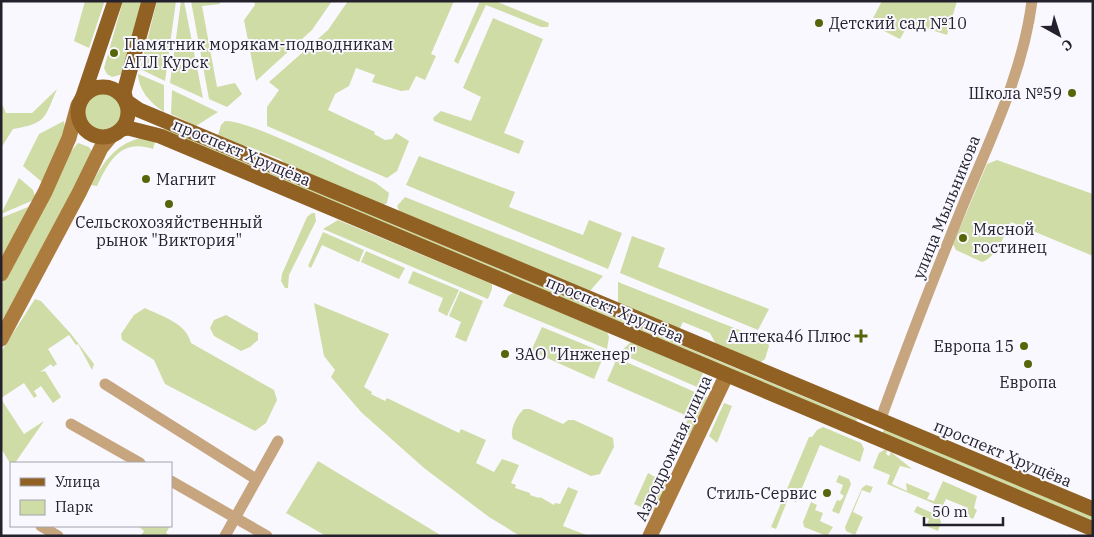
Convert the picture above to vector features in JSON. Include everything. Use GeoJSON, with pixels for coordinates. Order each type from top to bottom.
{"type":"FeatureCollection","features":[{"type":"Feature","properties":{"kind":"main road"},"geometry":{"type":"LineString","coordinates":[[1,274],[45,192],[69,138],[115,1]]}},
{"type":"Feature","properties":{"kind":"main road"},"geometry":{"type":"LineString","coordinates":[[1,339],[101,148],[128,116],[124,92],[150,1]]}},
{"type":"Feature","properties":{"kind":"main road"},"geometry":{"type":"LineString","coordinates":[[116,132],[97,137],[83,128],[79,121],[80,101],[93,89],[106,87],[118,91],[126,101]]}},
{"type":"Feature","properties":{"kind":"main road","name":"проспект Хрущёва"},"geometry":{"type":"LineString","coordinates":[[126,101],[139,110],[1093,509]]}},
{"type":"Feature","properties":{"kind":"main road","name":"проспект Хрущёва"},"geometry":{"type":"LineString","coordinates":[[116,132],[128,128],[160,136],[1093,529]]}},
{"type":"Feature","properties":{"kind":"main road","name":"Аэродромная улица"},"geometry":{"type":"LineString","coordinates":[[650,536],[726,376]]}},
{"type":"Feature","properties":{"kind":"main road"},"geometry":{"type":"LineString","coordinates":[[875,438],[880,421]]}},
{"type":"Feature","properties":{"kind":"street","name":"улица Мыльникова"},"geometry":{"type":"LineString","coordinates":[[880,421],[905,352],[1009,94],[1028,27],[1032,1]]}},
{"type":"Feature","properties":{"kind":"street"},"geometry":{"type":"LineString","coordinates":[[105,384],[256,479]]}},
{"type":"Feature","properties":{"kind":"street"},"geometry":{"type":"LineString","coordinates":[[71,424],[138,462]]}},
{"type":"Feature","properties":{"kind":"street"},"geometry":{"type":"LineString","coordinates":[[225,536],[278,441]]}},
{"type":"Feature","properties":{"kind":"street"},"geometry":{"type":"LineString","coordinates":[[172,482],[267,536]]}},
{"type":"Feature","properties":{"kind":"street"},"geometry":{"type":"LineString","coordinates":[[43,527],[58,536]]}},
{"type":"Feature","properties":{"kind":"green space"},"geometry":{"type":"Polygon","coordinates":[[[85,1],[103,1],[104,3],[89,48],[74,41],[85,1]]]}},
{"type":"Feature","properties":{"kind":"green space"},"geometry":{"type":"Polygon","coordinates":[[[123,1],[144,1],[123,74],[112,77],[107,74],[104,68],[123,1]]]}},
{"type":"Feature","properties":{"kind":"green space"},"geometry":{"type":"Polygon","coordinates":[[[157,1],[176,1],[165,81],[140,69],[157,1]]]}},
{"type":"Feature","properties":{"kind":"green space"},"geometry":{"type":"Polygon","coordinates":[[[181,1],[184,1],[203,98],[170,83],[181,1]]]}},
{"type":"Feature","properties":{"kind":"green space"},"geometry":{"type":"Polygon","coordinates":[[[191,1],[219,1],[220,4],[202,6],[217,87],[235,83],[242,94],[227,107],[209,99],[191,1]]]}},
{"type":"Feature","properties":{"kind":"green space"},"geometry":{"type":"Polygon","coordinates":[[[254,1],[332,1],[312,30],[256,81],[244,20],[255,5],[254,1]]]}},
{"type":"Feature","properties":{"kind":"green space"},"geometry":{"type":"Polygon","coordinates":[[[348,1],[454,1],[431,54],[436,56],[425,80],[416,76],[409,90],[401,91],[372,82],[375,75],[356,68],[349,86],[335,94],[328,110],[375,132],[374,134],[385,140],[392,139],[396,133],[409,141],[397,171],[387,178],[267,126],[267,107],[279,90],[269,82],[328,30],[348,1]]]}},
{"type":"Feature","properties":{"kind":"green space"},"geometry":{"type":"Polygon","coordinates":[[[480,1],[495,1],[549,23],[548,27],[541,27],[486,5],[458,64],[454,61],[480,1]]]}},
{"type":"Feature","properties":{"kind":"green space"},"geometry":{"type":"Polygon","coordinates":[[[882,1],[957,1],[947,35],[909,23],[900,39],[870,24],[882,1]]]}},
{"type":"Feature","properties":{"kind":"green space"},"geometry":{"type":"Polygon","coordinates":[[[493,18],[543,39],[504,133],[524,141],[519,154],[434,121],[433,118],[441,111],[471,121],[481,97],[463,88],[493,18]]]}},
{"type":"Feature","properties":{"kind":"green space"},"geometry":{"type":"Polygon","coordinates":[[[138,74],[164,85],[164,112],[143,92],[138,74]]]}},
{"type":"Feature","properties":{"kind":"green space"},"geometry":{"type":"Polygon","coordinates":[[[57,89],[43,118],[38,122],[13,129],[1,148],[1,102],[6,113],[32,113],[57,89]]]}},
{"type":"Feature","properties":{"kind":"green space"},"geometry":{"type":"Polygon","coordinates":[[[172,90],[218,112],[196,126],[171,114],[172,90]]]}},
{"type":"Feature","properties":{"kind":"green space"},"geometry":{"type":"Polygon","coordinates":[[[106,92],[113,95],[119,101],[122,112],[121,120],[113,129],[106,132],[98,132],[91,129],[83,120],[82,108],[85,101],[94,93],[106,92]]]}},
{"type":"Feature","properties":{"kind":"green space"},"geometry":{"type":"Polygon","coordinates":[[[64,121],[65,129],[43,183],[23,166],[39,134],[64,121]]]}},
{"type":"Feature","properties":{"kind":"green space"},"geometry":{"type":"Polygon","coordinates":[[[225,121],[255,128],[376,183],[389,193],[387,203],[380,207],[287,165],[280,159],[247,146],[238,146],[218,135],[221,125],[225,121]]]}},
{"type":"Feature","properties":{"kind":"green space"},"geometry":{"type":"Polygon","coordinates":[[[165,128],[857,419],[856,423],[163,133],[165,128]]]}},
{"type":"Feature","properties":{"kind":"green space"},"geometry":{"type":"Polygon","coordinates":[[[140,138],[155,142],[153,149],[142,146],[124,149],[106,168],[97,186],[91,185],[100,169],[116,150],[140,138]]]}},
{"type":"Feature","properties":{"kind":"green space"},"geometry":{"type":"Polygon","coordinates":[[[78,143],[89,147],[92,152],[91,159],[1,328],[1,286],[68,155],[78,143]]]}},
{"type":"Feature","properties":{"kind":"green space"},"geometry":{"type":"Polygon","coordinates":[[[419,156],[515,192],[509,207],[583,235],[589,220],[622,233],[608,269],[406,185],[419,156]]]}},
{"type":"Feature","properties":{"kind":"green space"},"geometry":{"type":"Polygon","coordinates":[[[997,160],[1093,194],[1093,256],[1011,222],[996,251],[982,262],[956,250],[953,244],[987,164],[997,160]]]}},
{"type":"Feature","properties":{"kind":"green space"},"geometry":{"type":"Polygon","coordinates":[[[19,178],[33,190],[36,199],[1,214],[19,178]]]}},
{"type":"Feature","properties":{"kind":"green space"},"geometry":{"type":"Polygon","coordinates":[[[405,197],[603,276],[589,292],[401,215],[397,206],[405,197]]]}},
{"type":"Feature","properties":{"kind":"green space"},"geometry":{"type":"Polygon","coordinates":[[[33,205],[1,263],[1,218],[33,205]]]}},
{"type":"Feature","properties":{"kind":"green space"},"geometry":{"type":"Polygon","coordinates":[[[315,213],[316,221],[289,275],[288,288],[285,288],[281,281],[282,274],[307,217],[315,213]]]}},
{"type":"Feature","properties":{"kind":"green space"},"geometry":{"type":"Polygon","coordinates":[[[338,220],[492,284],[488,299],[323,229],[338,220]]]}},
{"type":"Feature","properties":{"kind":"green space"},"geometry":{"type":"Polygon","coordinates":[[[323,232],[364,250],[359,262],[322,245],[311,268],[308,266],[323,232]]]}},
{"type":"Feature","properties":{"kind":"green space"},"geometry":{"type":"Polygon","coordinates":[[[632,236],[665,248],[658,267],[769,309],[758,330],[620,273],[632,236]]]}},
{"type":"Feature","properties":{"kind":"green space"},"geometry":{"type":"Polygon","coordinates":[[[366,251],[405,268],[399,279],[361,262],[366,251]]]}},
{"type":"Feature","properties":{"kind":"green space"},"geometry":{"type":"Polygon","coordinates":[[[413,271],[459,290],[447,316],[438,311],[443,298],[408,283],[413,271]]]}},
{"type":"Feature","properties":{"kind":"green space"},"geometry":{"type":"Polygon","coordinates":[[[618,282],[767,341],[769,346],[765,359],[758,364],[717,346],[710,333],[683,322],[680,328],[674,329],[618,305],[618,282]]]}},
{"type":"Feature","properties":{"kind":"green space"},"geometry":{"type":"Polygon","coordinates":[[[460,291],[483,301],[466,342],[455,337],[461,322],[449,316],[460,291]]]}},
{"type":"Feature","properties":{"kind":"green space"},"geometry":{"type":"Polygon","coordinates":[[[513,293],[607,332],[609,337],[607,349],[503,306],[508,296],[513,293]]]}},
{"type":"Feature","properties":{"kind":"green space"},"geometry":{"type":"Polygon","coordinates":[[[35,299],[41,301],[71,334],[94,364],[92,370],[78,344],[76,345],[69,335],[48,349],[57,364],[53,367],[51,364],[40,372],[45,371],[61,397],[53,403],[41,386],[34,391],[37,396],[34,398],[24,383],[1,398],[1,352],[35,299]]]}},
{"type":"Feature","properties":{"kind":"green space"},"geometry":{"type":"Polygon","coordinates":[[[314,303],[389,334],[364,387],[372,392],[371,394],[385,401],[387,398],[459,433],[461,429],[486,440],[476,463],[494,472],[502,459],[519,465],[511,483],[516,485],[515,488],[530,493],[530,495],[540,497],[554,505],[555,503],[560,504],[568,487],[578,491],[563,526],[589,536],[520,536],[489,517],[424,468],[361,412],[331,377],[335,370],[324,356],[314,303]]]}},
{"type":"Feature","properties":{"kind":"green space"},"geometry":{"type":"Polygon","coordinates":[[[145,308],[173,321],[184,330],[191,343],[274,390],[277,400],[266,423],[255,431],[165,384],[154,360],[122,340],[121,334],[134,315],[145,308]]]}},
{"type":"Feature","properties":{"kind":"green space"},"geometry":{"type":"Polygon","coordinates":[[[226,315],[258,333],[258,340],[250,347],[241,351],[214,336],[210,328],[214,320],[226,315]]]}},
{"type":"Feature","properties":{"kind":"green space"},"geometry":{"type":"Polygon","coordinates":[[[542,327],[605,353],[594,379],[531,351],[542,327]]]}},
{"type":"Feature","properties":{"kind":"green space"},"geometry":{"type":"Polygon","coordinates":[[[631,342],[703,373],[697,387],[619,353],[631,342]]]}},
{"type":"Feature","properties":{"kind":"green space"},"geometry":{"type":"Polygon","coordinates":[[[617,358],[695,392],[685,415],[607,381],[617,358]]]}},
{"type":"Feature","properties":{"kind":"green space"},"geometry":{"type":"Polygon","coordinates":[[[699,394],[707,397],[705,403],[690,435],[680,437],[699,394]]]}},
{"type":"Feature","properties":{"kind":"green space"},"geometry":{"type":"Polygon","coordinates":[[[1,399],[24,434],[44,421],[16,462],[10,463],[1,448],[1,399]]]}},
{"type":"Feature","properties":{"kind":"green space"},"geometry":{"type":"Polygon","coordinates":[[[724,403],[732,406],[717,443],[709,436],[724,403]]]}},
{"type":"Feature","properties":{"kind":"green space"},"geometry":{"type":"Polygon","coordinates":[[[524,409],[530,409],[563,424],[568,420],[574,420],[613,438],[614,447],[600,474],[591,476],[513,439],[514,423],[524,409]]]}},
{"type":"Feature","properties":{"kind":"green space"},"geometry":{"type":"Polygon","coordinates":[[[823,427],[861,443],[864,449],[860,462],[820,445],[796,502],[788,499],[776,529],[771,527],[809,437],[812,437],[817,430],[823,427]]]}},
{"type":"Feature","properties":{"kind":"green space"},"geometry":{"type":"Polygon","coordinates":[[[885,427],[1093,515],[1093,522],[882,434],[885,427]]]}},
{"type":"Feature","properties":{"kind":"green space"},"geometry":{"type":"Polygon","coordinates":[[[887,450],[886,454],[889,456],[891,452],[912,469],[900,466],[892,484],[907,491],[906,483],[930,493],[927,499],[934,501],[943,481],[977,496],[974,508],[977,510],[973,519],[965,515],[968,508],[946,499],[942,507],[887,484],[890,475],[873,468],[879,453],[887,450]]]}},
{"type":"Feature","properties":{"kind":"green space"},"geometry":{"type":"Polygon","coordinates":[[[318,461],[442,536],[326,536],[286,513],[318,461]]]}},
{"type":"Feature","properties":{"kind":"green space"},"geometry":{"type":"Polygon","coordinates":[[[665,471],[671,478],[656,511],[646,512],[665,471]]]}},
{"type":"Feature","properties":{"kind":"green space"},"geometry":{"type":"Polygon","coordinates":[[[648,473],[657,478],[643,508],[634,504],[648,473]]]}},
{"type":"Feature","properties":{"kind":"green space"},"geometry":{"type":"Polygon","coordinates":[[[839,475],[849,479],[851,484],[839,514],[832,511],[837,500],[840,501],[844,496],[840,493],[843,485],[836,482],[839,475]]]}},
{"type":"Feature","properties":{"kind":"green space"},"geometry":{"type":"Polygon","coordinates":[[[866,485],[873,487],[870,493],[862,490],[853,512],[863,517],[855,535],[846,531],[845,527],[862,488],[866,485]]]}},
{"type":"Feature","properties":{"kind":"green space"},"geometry":{"type":"Polygon","coordinates":[[[811,502],[817,505],[815,510],[823,513],[820,521],[833,527],[827,536],[804,527],[803,522],[811,502]]]}},
{"type":"Feature","properties":{"kind":"green space"},"geometry":{"type":"Polygon","coordinates":[[[917,506],[939,516],[941,522],[938,531],[926,526],[929,519],[914,512],[917,506]]]}},
{"type":"Feature","properties":{"kind":"green space"},"geometry":{"type":"Polygon","coordinates":[[[139,527],[169,527],[166,533],[170,536],[141,536],[144,531],[139,527]]]}},
{"type":"Feature","properties":{"kind":"place","name":"Детский сад №10"},"geometry":{"type":"Point","coordinates":[819,23]}},
{"type":"Feature","properties":{"kind":"place","name":"Памятник морякам-подводникам АПЛ Курск"},"geometry":{"type":"Point","coordinates":[114,53]}},
{"type":"Feature","properties":{"kind":"place","name":"Школа №59"},"geometry":{"type":"Point","coordinates":[1072,93]}},
{"type":"Feature","properties":{"kind":"place","name":"Магнит"},"geometry":{"type":"Point","coordinates":[146,179]}},
{"type":"Feature","properties":{"kind":"place","name":"Сельскохозяйственный рынок \"Виктория\""},"geometry":{"type":"Point","coordinates":[169,204]}},
{"type":"Feature","properties":{"kind":"place","name":"Мясной гостинец"},"geometry":{"type":"Point","coordinates":[963,238]}},
{"type":"Feature","properties":{"kind":"place","name":"Аптека46 Плюс"},"geometry":{"type":"Point","coordinates":[861,336]}},
{"type":"Feature","properties":{"kind":"place","name":"Европа 15"},"geometry":{"type":"Point","coordinates":[1024,346]}},
{"type":"Feature","properties":{"kind":"place","name":"ЗАО \"Инженер\""},"geometry":{"type":"Point","coordinates":[505,354]}},
{"type":"Feature","properties":{"kind":"place","name":"Европа"},"geometry":{"type":"Point","coordinates":[1028,364]}},
{"type":"Feature","properties":{"kind":"place","name":"Стиль-Сервис"},"geometry":{"type":"Point","coordinates":[827,493]}}]}
